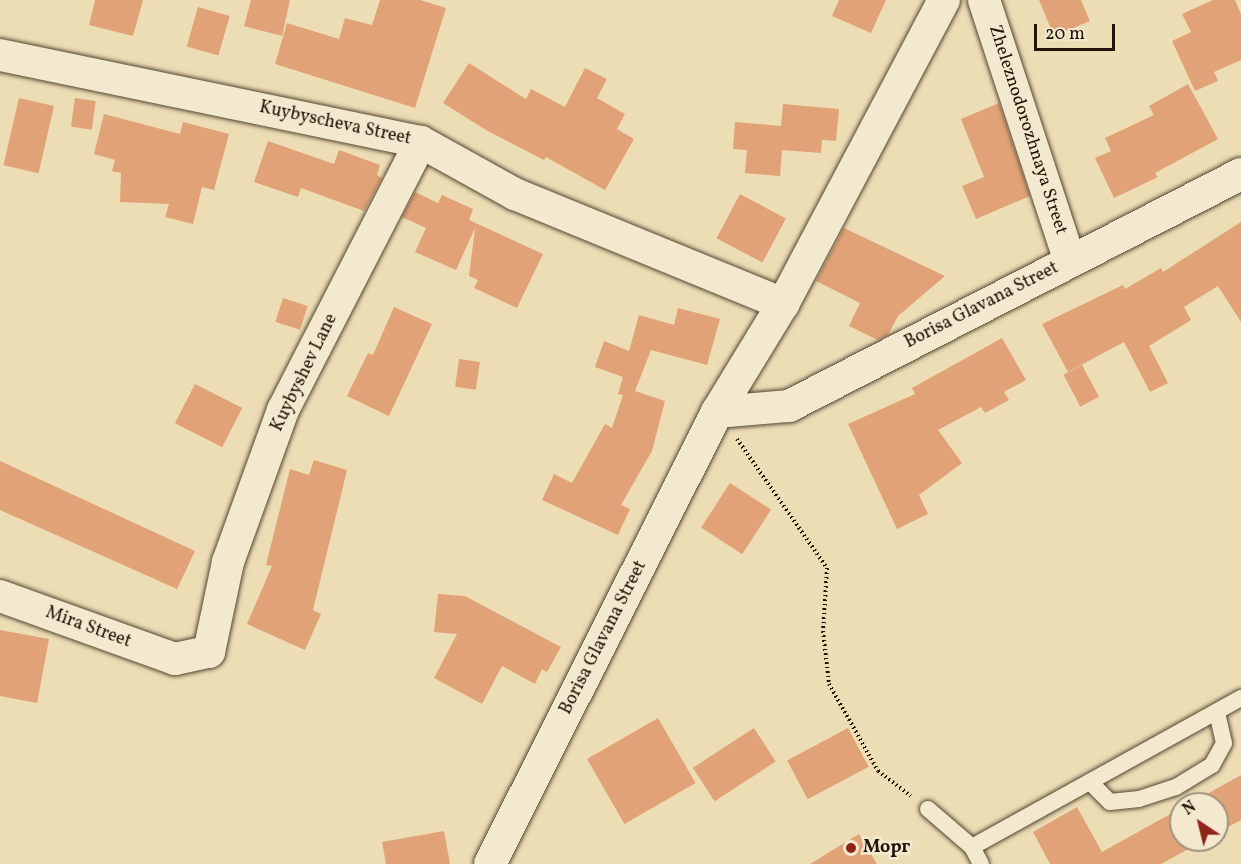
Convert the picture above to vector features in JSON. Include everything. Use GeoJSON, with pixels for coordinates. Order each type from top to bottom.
{"type":"FeatureCollection","features":[{"type":"Feature","properties":{"kind":"street","name":"Borisa Glavana Street"},"geometry":{"type":"LineString","coordinates":[[490,864],[717,412],[783,304],[944,0]]}},
{"type":"Feature","properties":{"kind":"street","name":"Zheleznodorozhnaya Street"},"geometry":{"type":"LineString","coordinates":[[984,0],[1070,261]]}},
{"type":"Feature","properties":{"kind":"street","name":"Kuybyscheva Street"},"geometry":{"type":"LineString","coordinates":[[0,55],[421,141],[515,194],[783,304]]}},
{"type":"Feature","properties":{"kind":"street","name":"Kuybyshev Lane"},"geometry":{"type":"LineString","coordinates":[[175,659],[209,652],[228,562],[284,411],[421,141]]}},
{"type":"Feature","properties":{"kind":"street","name":"Borisa Glavana Street"},"geometry":{"type":"LineString","coordinates":[[717,412],[789,406],[1241,174]]}},
{"type":"Feature","properties":{"kind":"street","name":"Mira Street"},"geometry":{"type":"LineString","coordinates":[[0,597],[175,659]]}},
{"type":"Feature","properties":{"kind":"lane"},"geometry":{"type":"LineString","coordinates":[[972,847],[1241,698]]}},
{"type":"Feature","properties":{"kind":"lane"},"geometry":{"type":"LineString","coordinates":[[1090,782],[1110,802],[1139,799],[1176,787],[1212,765],[1224,742],[1217,712]]}},
{"type":"Feature","properties":{"kind":"lane"},"geometry":{"type":"LineString","coordinates":[[928,808],[972,847],[981,864]]}},
{"type":"Feature","properties":{"kind":"path"},"geometry":{"type":"LineString","coordinates":[[717,412],[827,568],[823,631],[829,684],[878,771],[928,808]]}},
{"type":"Feature","properties":{"kind":"building"},"geometry":{"type":"Polygon","coordinates":[[[95,0],[143,0],[133,36],[89,25],[95,0]]]}},
{"type":"Feature","properties":{"kind":"building"},"geometry":{"type":"Polygon","coordinates":[[[251,0],[290,0],[282,36],[244,26],[251,0]]]}},
{"type":"Feature","properties":{"kind":"building"},"geometry":{"type":"Polygon","coordinates":[[[380,0],[420,0],[446,8],[415,108],[275,64],[287,23],[339,39],[345,18],[372,25],[380,0]]]}},
{"type":"Feature","properties":{"kind":"building"},"geometry":{"type":"Polygon","coordinates":[[[839,0],[886,0],[871,33],[832,16],[839,0]]]}},
{"type":"Feature","properties":{"kind":"building"},"geometry":{"type":"Polygon","coordinates":[[[1039,0],[1081,0],[1090,21],[1054,36],[1039,0]]]}},
{"type":"Feature","properties":{"kind":"building"},"geometry":{"type":"Polygon","coordinates":[[[1213,0],[1235,0],[1241,14],[1241,60],[1214,72],[1218,81],[1195,91],[1172,41],[1191,32],[1182,14],[1213,0]]]}},
{"type":"Feature","properties":{"kind":"building"},"geometry":{"type":"Polygon","coordinates":[[[198,7],[230,16],[218,56],[187,46],[198,7]]]}},
{"type":"Feature","properties":{"kind":"building"},"geometry":{"type":"Polygon","coordinates":[[[469,63],[526,99],[531,89],[565,107],[585,68],[607,79],[597,98],[625,114],[617,129],[634,139],[605,190],[546,157],[544,160],[486,130],[443,103],[469,63]]]}},
{"type":"Feature","properties":{"kind":"building"},"geometry":{"type":"Polygon","coordinates":[[[1188,84],[1218,139],[1155,173],[1158,177],[1114,198],[1095,158],[1111,151],[1105,138],[1154,115],[1149,106],[1188,84]]]}},
{"type":"Feature","properties":{"kind":"building"},"geometry":{"type":"Polygon","coordinates":[[[19,98],[54,106],[39,173],[3,165],[19,98]]]}},
{"type":"Feature","properties":{"kind":"building"},"geometry":{"type":"Polygon","coordinates":[[[75,98],[96,101],[92,130],[71,127],[75,98]]]}},
{"type":"Feature","properties":{"kind":"building"},"geometry":{"type":"Polygon","coordinates":[[[999,103],[1030,196],[976,219],[962,186],[984,177],[961,119],[999,103]]]}},
{"type":"Feature","properties":{"kind":"building"},"geometry":{"type":"Polygon","coordinates":[[[783,104],[839,109],[836,141],[822,140],[821,153],[782,150],[780,176],[745,173],[747,150],[733,149],[735,122],[781,126],[783,104]]]}},
{"type":"Feature","properties":{"kind":"building"},"geometry":{"type":"Polygon","coordinates":[[[104,114],[180,134],[183,122],[229,134],[214,190],[202,187],[193,224],[165,217],[169,204],[120,202],[121,173],[112,171],[115,160],[94,154],[104,114]]]}},
{"type":"Feature","properties":{"kind":"building"},"geometry":{"type":"Polygon","coordinates":[[[268,141],[334,164],[339,150],[380,165],[377,175],[382,178],[364,211],[301,188],[298,197],[254,182],[268,141]]]}},
{"type":"Feature","properties":{"kind":"building"},"geometry":{"type":"Polygon","coordinates":[[[415,192],[438,203],[442,195],[473,209],[469,220],[543,254],[517,308],[474,288],[478,280],[469,276],[475,228],[456,270],[415,252],[426,228],[402,217],[415,192]]]}},
{"type":"Feature","properties":{"kind":"building"},"geometry":{"type":"Polygon","coordinates":[[[740,194],[786,218],[762,263],[717,238],[740,194]]]}},
{"type":"Feature","properties":{"kind":"building"},"geometry":{"type":"Polygon","coordinates":[[[1241,222],[1241,322],[1218,286],[1184,307],[1191,320],[1149,346],[1168,383],[1150,392],[1124,342],[1068,372],[1042,324],[1123,285],[1125,289],[1161,268],[1163,272],[1241,222]]]}},
{"type":"Feature","properties":{"kind":"building"},"geometry":{"type":"Polygon","coordinates":[[[844,228],[945,276],[898,316],[888,335],[878,340],[849,326],[860,303],[816,281],[844,228]]]}},
{"type":"Feature","properties":{"kind":"building"},"geometry":{"type":"Polygon","coordinates":[[[283,298],[308,306],[300,330],[275,322],[283,298]]]}},
{"type":"Feature","properties":{"kind":"building"},"geometry":{"type":"Polygon","coordinates":[[[394,307],[432,324],[389,416],[347,396],[368,353],[373,355],[394,307]]]}},
{"type":"Feature","properties":{"kind":"building"},"geometry":{"type":"Polygon","coordinates":[[[678,308],[720,319],[707,365],[651,350],[635,391],[665,401],[652,451],[621,505],[630,509],[618,535],[542,500],[554,474],[572,483],[605,424],[612,428],[623,395],[618,394],[623,377],[595,367],[604,341],[629,351],[639,315],[674,325],[678,308]]]}},
{"type":"Feature","properties":{"kind":"building"},"geometry":{"type":"Polygon","coordinates":[[[1002,338],[1026,380],[1004,392],[1009,400],[985,413],[981,407],[938,430],[962,463],[919,495],[928,514],[897,529],[848,424],[915,394],[912,388],[1002,338]]]}},
{"type":"Feature","properties":{"kind":"building"},"geometry":{"type":"Polygon","coordinates":[[[459,359],[480,362],[476,390],[455,387],[459,359]]]}},
{"type":"Feature","properties":{"kind":"building"},"geometry":{"type":"Polygon","coordinates":[[[1082,365],[1099,397],[1080,407],[1063,375],[1082,365]]]}},
{"type":"Feature","properties":{"kind":"building"},"geometry":{"type":"Polygon","coordinates":[[[195,384],[242,408],[222,447],[175,423],[195,384]]]}},
{"type":"Feature","properties":{"kind":"building"},"geometry":{"type":"Polygon","coordinates":[[[314,460],[347,470],[313,610],[321,614],[305,650],[247,624],[272,566],[266,565],[290,469],[309,475],[314,460]]]}},
{"type":"Feature","properties":{"kind":"building"},"geometry":{"type":"Polygon","coordinates":[[[0,461],[195,551],[177,589],[0,510],[0,461]]]}},
{"type":"Feature","properties":{"kind":"building"},"geometry":{"type":"Polygon","coordinates":[[[730,483],[771,510],[742,554],[701,527],[730,483]]]}},
{"type":"Feature","properties":{"kind":"building"},"geometry":{"type":"Polygon","coordinates":[[[438,594],[465,596],[561,647],[547,672],[542,669],[535,684],[502,666],[482,704],[434,678],[457,634],[434,632],[438,594]]]}},
{"type":"Feature","properties":{"kind":"building"},"geometry":{"type":"Polygon","coordinates":[[[0,630],[49,639],[37,703],[0,696],[0,630]]]}},
{"type":"Feature","properties":{"kind":"building"},"geometry":{"type":"Polygon","coordinates":[[[658,718],[696,783],[624,824],[587,759],[658,718]]]}},
{"type":"Feature","properties":{"kind":"building"},"geometry":{"type":"Polygon","coordinates":[[[754,728],[776,762],[715,801],[693,768],[754,728]]]}},
{"type":"Feature","properties":{"kind":"building"},"geometry":{"type":"Polygon","coordinates":[[[848,728],[869,767],[808,799],[787,760],[848,728]]]}},
{"type":"Feature","properties":{"kind":"building"},"geometry":{"type":"Polygon","coordinates":[[[1241,775],[1241,820],[1229,826],[1229,792],[1211,792],[1241,775]]]}},
{"type":"Feature","properties":{"kind":"building"},"geometry":{"type":"Polygon","coordinates":[[[1077,807],[1102,852],[1169,815],[1169,852],[1183,852],[1161,864],[1050,864],[1033,832],[1077,807]]]}},
{"type":"Feature","properties":{"kind":"building"},"geometry":{"type":"Polygon","coordinates":[[[444,831],[450,864],[386,864],[382,842],[444,831]]]}},
{"type":"Feature","properties":{"kind":"building","name":"Морг"},"geometry":{"type":"Polygon","coordinates":[[[859,834],[877,864],[810,864],[859,834]]]}},
{"type":"Feature","properties":{"kind":"place","name":"Морг"},"geometry":{"type":"Point","coordinates":[851,848]}}]}
